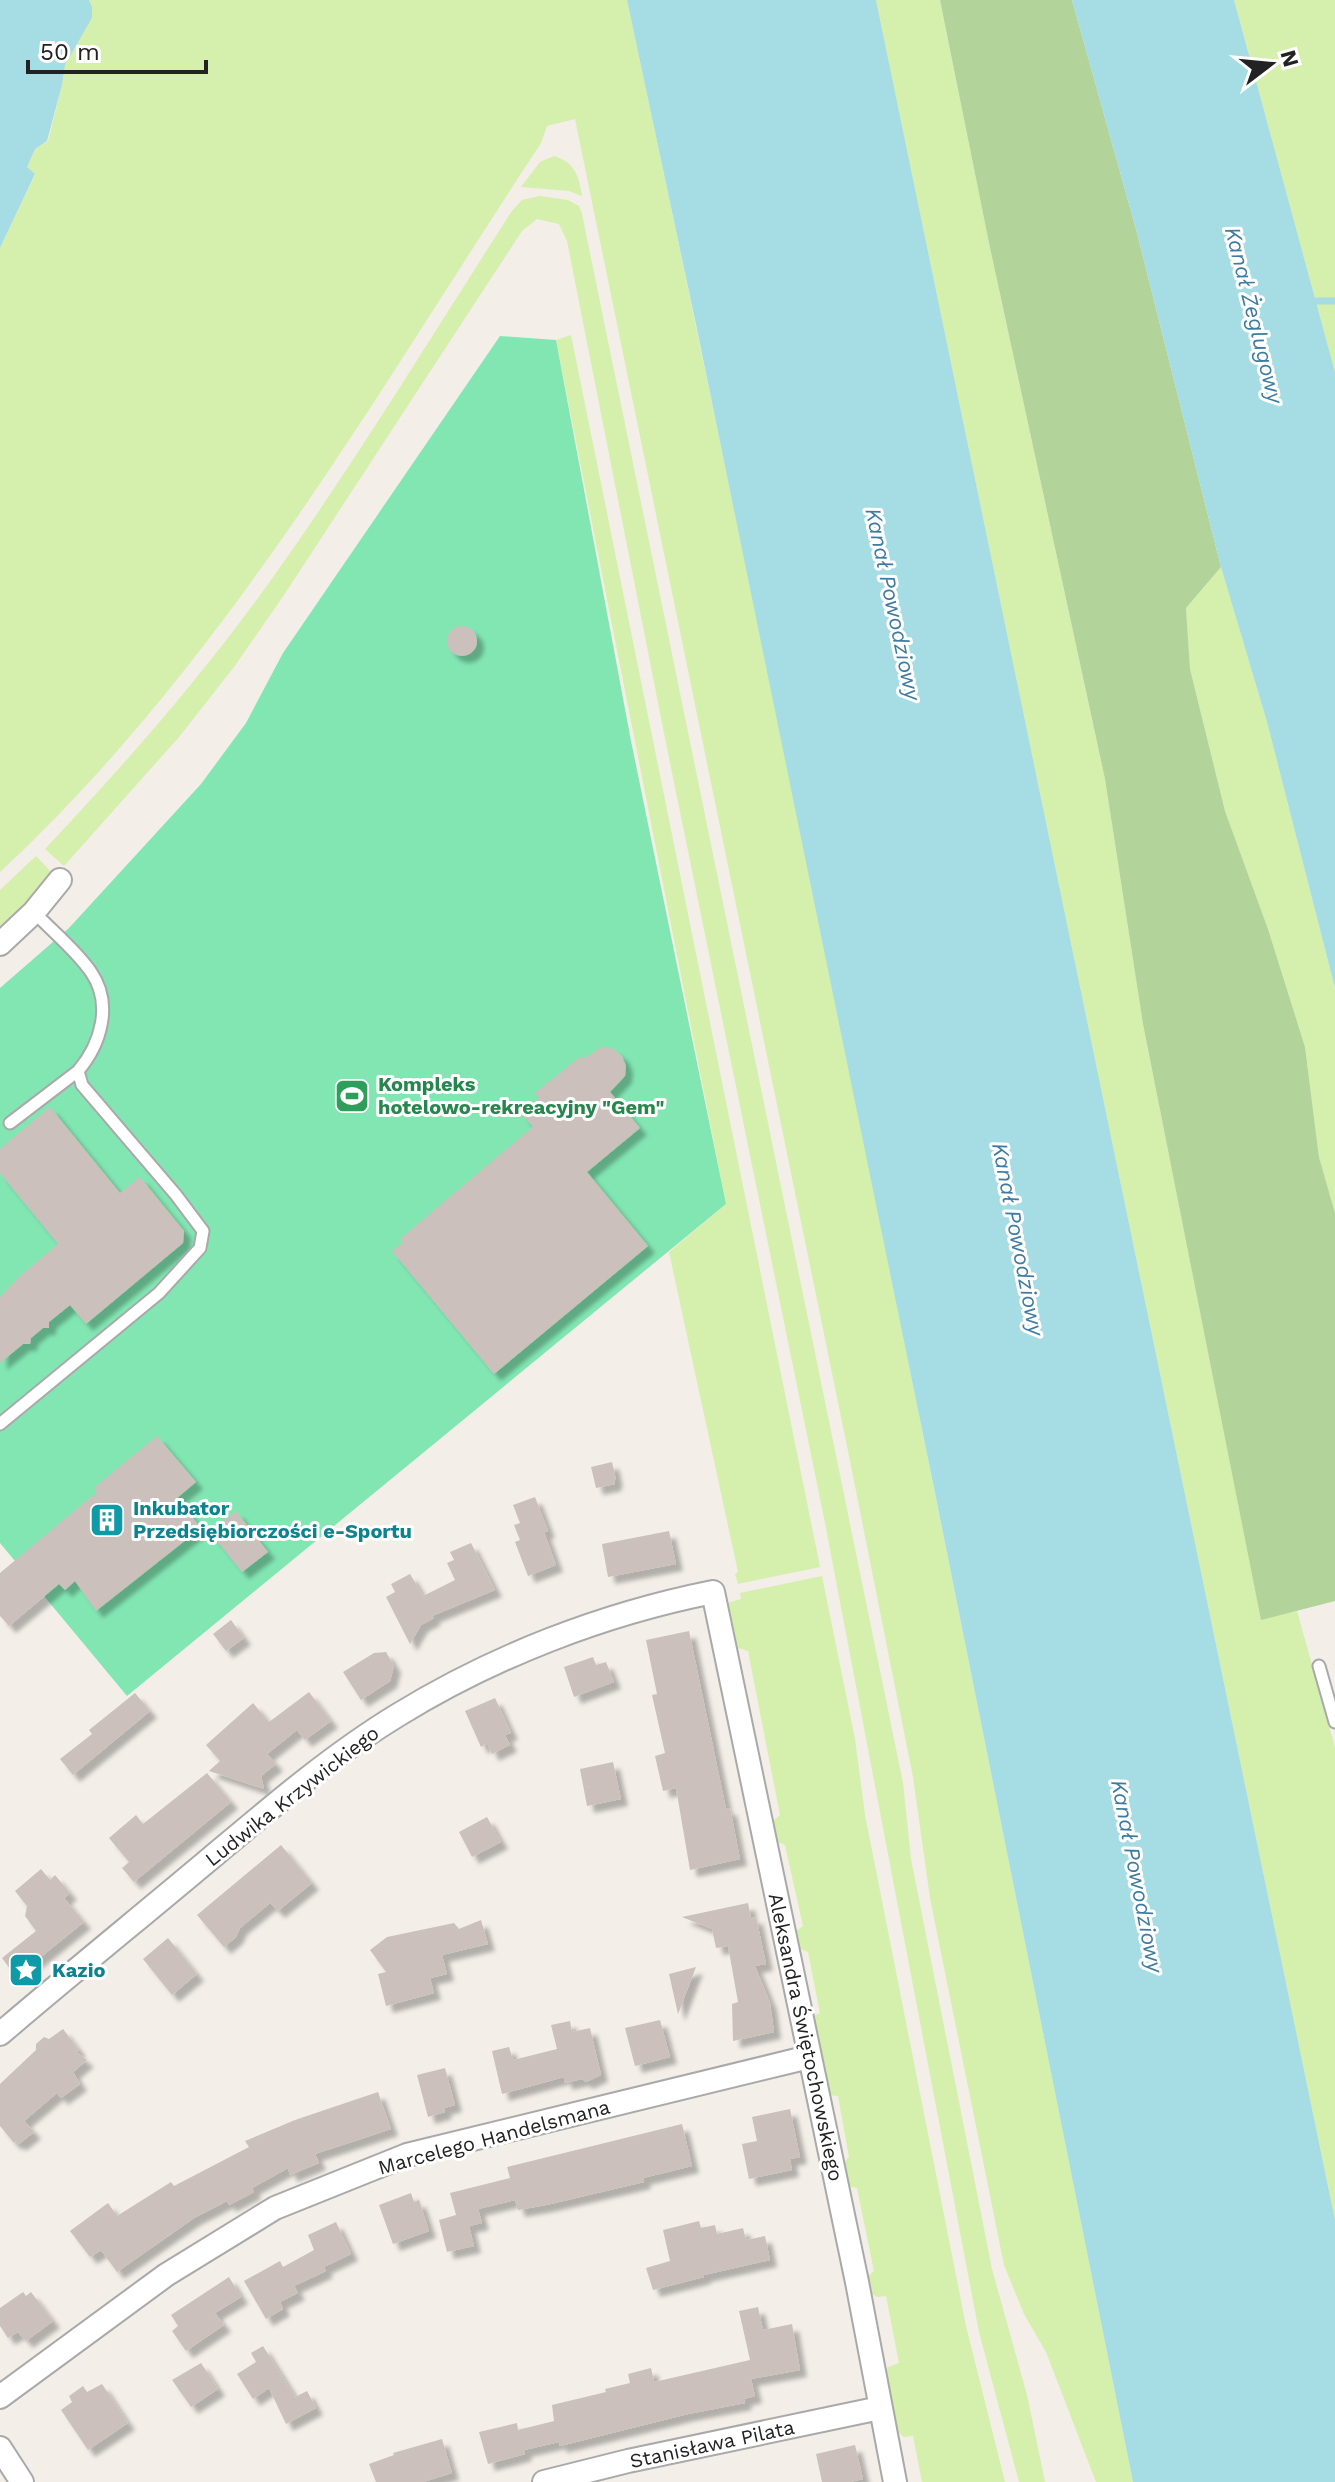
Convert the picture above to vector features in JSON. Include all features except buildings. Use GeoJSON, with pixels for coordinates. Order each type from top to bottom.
{"type":"FeatureCollection","features":[{"type":"Feature","properties":{"kind":"street"},"geometry":{"type":"LineString","coordinates":[[0,944],[34,912],[60,880]]}},
{"type":"Feature","properties":{"kind":"street","name":"Ludwika Krzywickiego"},"geometry":{"type":"LineString","coordinates":[[0,2034],[292,1790],[397,1715],[480,1669],[596,1622],[663,1602],[713,1592]]}},
{"type":"Feature","properties":{"kind":"street","name":"Aleksandra Świętochowskiego"},"geometry":{"type":"LineString","coordinates":[[713,1592],[895,2482]]}},
{"type":"Feature","properties":{"kind":"street","name":"Marcelego Handelsmana"},"geometry":{"type":"LineString","coordinates":[[0,2397],[166,2275],[275,2208],[407,2155],[809,2057]]}},
{"type":"Feature","properties":{"kind":"street","name":"Stanisława Pilata"},"geometry":{"type":"LineString","coordinates":[[544,2482],[628,2461],[880,2408]]}},
{"type":"Feature","properties":{"kind":"street"},"geometry":{"type":"LineString","coordinates":[[0,2448],[22,2482]]}},
{"type":"Feature","properties":{"kind":"lane"},"geometry":{"type":"LineString","coordinates":[[10,1123],[78,1071],[95,1047],[101,1028],[99,988],[91,972],[34,912]]}},
{"type":"Feature","properties":{"kind":"lane"},"geometry":{"type":"LineString","coordinates":[[0,1424],[159,1293],[200,1248],[203,1240],[203,1231],[82,1085],[78,1071]]}},
{"type":"Feature","properties":{"kind":"lane"},"geometry":{"type":"LineString","coordinates":[[1319,1666],[1335,1722]]}},
{"type":"Feature","properties":{"kind":"green space"},"geometry":{"type":"Polygon","coordinates":[[[89,0],[627,0],[821,930],[1133,2482],[1096,2482],[1046,2352],[1024,2314],[1004,2265],[930,1898],[913,1777],[848,1451],[575,119],[547,126],[541,143],[356,430],[226,616],[156,706],[81,791],[0,872],[0,248],[35,175],[27,167],[35,149],[48,141],[65,65],[92,18],[89,0]]]}},
{"type":"Feature","properties":{"kind":"green space"},"geometry":{"type":"Polygon","coordinates":[[[876,0],[940,0],[989,243],[1105,779],[1143,1024],[1261,1619],[1297,1611],[1335,1747],[1335,2220],[876,0]]]}},
{"type":"Feature","properties":{"kind":"green space"},"geometry":{"type":"Polygon","coordinates":[[[940,0],[1072,0],[1136,229],[1221,567],[1186,608],[1190,669],[1225,811],[1268,929],[1305,1047],[1319,1157],[1335,1213],[1335,1601],[1261,1620],[1143,1024],[1105,779],[989,243],[940,0]]]}},
{"type":"Feature","properties":{"kind":"green space"},"geometry":{"type":"Polygon","coordinates":[[[1234,0],[1335,0],[1335,372],[1234,0]]]}},
{"type":"Feature","properties":{"kind":"green space"},"geometry":{"type":"Polygon","coordinates":[[[554,156],[567,162],[575,171],[582,196],[569,191],[521,187],[540,162],[554,156]]]}},
{"type":"Feature","properties":{"kind":"green space"},"geometry":{"type":"Polygon","coordinates":[[[540,196],[568,200],[579,206],[582,214],[903,1783],[911,1859],[992,2269],[1027,2395],[1045,2482],[1019,2482],[979,2332],[825,1523],[567,241],[559,224],[537,219],[522,231],[284,595],[234,667],[179,737],[64,866],[45,849],[165,715],[250,609],[337,484],[512,211],[522,200],[540,196]]]}},
{"type":"Feature","properties":{"kind":"green space"},"geometry":{"type":"Polygon","coordinates":[[[571,335],[820,1567],[738,1584],[735,1574],[738,1572],[669,1252],[726,1204],[556,340],[571,335]]]}},
{"type":"Feature","properties":{"kind":"green space","name":"Kompleks hotelowo-rekreacyjny \"Gem\""},"geometry":{"type":"Polygon","coordinates":[[[500,336],[556,340],[631,741],[726,1204],[127,1696],[0,1543],[0,988],[69,928],[201,784],[246,723],[283,653],[500,336]]]}},
{"type":"Feature","properties":{"kind":"green space"},"geometry":{"type":"Polygon","coordinates":[[[1221,567],[1267,722],[1335,988],[1335,1213],[1319,1157],[1305,1047],[1268,929],[1225,811],[1190,669],[1186,608],[1221,567]]]}},
{"type":"Feature","properties":{"kind":"green space"},"geometry":{"type":"Polygon","coordinates":[[[36,856],[55,876],[0,929],[0,890],[36,856]]]}},
{"type":"Feature","properties":{"kind":"green space"},"geometry":{"type":"Polygon","coordinates":[[[822,1576],[855,1739],[865,1815],[966,2326],[1005,2482],[922,2482],[913,2436],[904,2437],[897,2431],[885,2373],[888,2367],[899,2363],[886,2296],[877,2297],[869,2292],[866,2278],[874,2271],[857,2188],[847,2186],[843,2164],[849,2157],[838,2096],[829,2095],[813,2020],[813,2016],[820,2013],[808,1952],[798,1948],[795,1932],[803,1926],[785,1845],[776,1841],[772,1822],[780,1815],[748,1651],[738,1648],[728,1603],[741,1599],[740,1593],[822,1576]]]}},
{"type":"Feature","properties":{"kind":"water"},"geometry":{"type":"Polygon","coordinates":[[[0,0],[89,0],[92,18],[65,65],[47,141],[35,149],[27,167],[35,174],[0,248],[0,0]]]}},
{"type":"Feature","properties":{"kind":"water","name":"Kanał Powodziowy"},"geometry":{"type":"Polygon","coordinates":[[[627,0],[876,0],[1335,2220],[1335,2482],[1133,2482],[934,1488],[627,0]]]}},
{"type":"Feature","properties":{"kind":"water","name":"Kanał Żeglugowy"},"geometry":{"type":"Polygon","coordinates":[[[1072,0],[1234,0],[1335,372],[1335,988],[1267,722],[1221,567],[1136,229],[1072,0]]]}},
{"type":"Feature","properties":{"kind":"waterway"},"geometry":{"type":"LineString","coordinates":[[1317,301],[1335,301]]}},
{"type":"Feature","properties":{"kind":"place","name":"Kompleks hotelowo-rekreacyjny \"Gem\""},"geometry":{"type":"Point","coordinates":[352,1096]}},
{"type":"Feature","properties":{"kind":"place","name":"Inkubator Przedsiębiorczości e-Sportu"},"geometry":{"type":"Point","coordinates":[107,1520]}},
{"type":"Feature","properties":{"kind":"place","name":"Kazio"},"geometry":{"type":"Point","coordinates":[26,1970]}}]}
